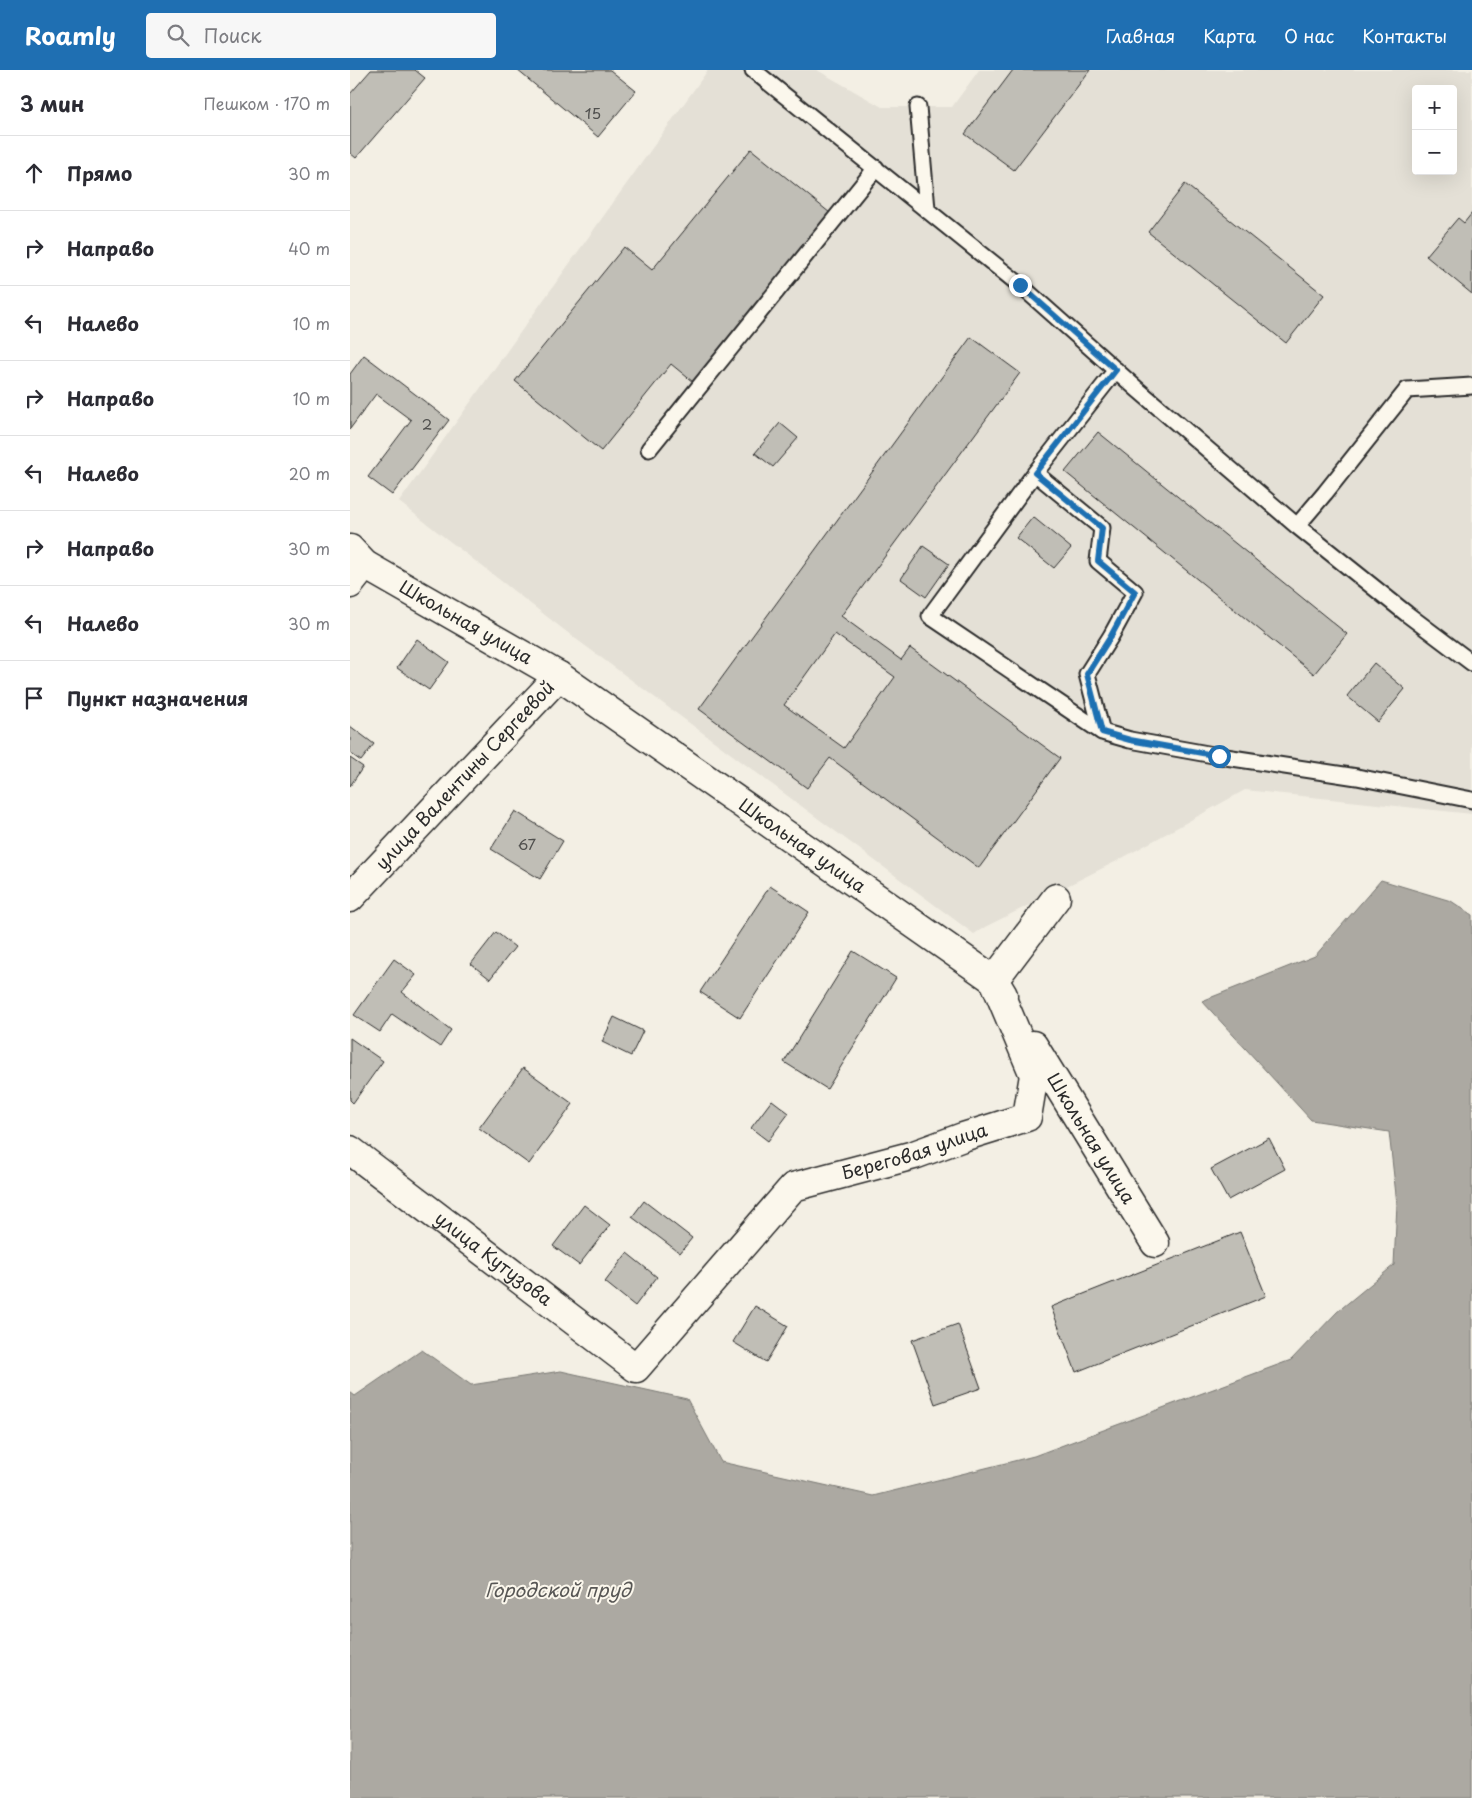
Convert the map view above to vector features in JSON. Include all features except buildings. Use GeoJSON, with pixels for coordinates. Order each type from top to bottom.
{"type":"FeatureCollection","features":[{"type":"Feature","properties":{"kind":"street","name":"Школьная улица"},"geometry":{"type":"LineString","coordinates":[[355,566],[559,676],[994,980],[1155,1243]]}},
{"type":"Feature","properties":{"kind":"street","name":"улица Валентины Сергеевой"},"geometry":{"type":"LineString","coordinates":[[350,898],[559,676]]}},
{"type":"Feature","properties":{"kind":"street"},"geometry":{"type":"LineString","coordinates":[[994,980],[1056,898]]}},
{"type":"Feature","properties":{"kind":"street","name":"Береговая улица"},"geometry":{"type":"LineString","coordinates":[[636,1368],[793,1187],[914,1155],[1027,1117],[1034,1075],[994,980]]}},
{"type":"Feature","properties":{"kind":"street","name":"улица Кутузова"},"geometry":{"type":"LineString","coordinates":[[350,1150],[636,1368]]}},
{"type":"Feature","properties":{"kind":"lane"},"geometry":{"type":"LineString","coordinates":[[753,70],[1020,285],[1297,526],[1407,614],[1472,662]]}},
{"type":"Feature","properties":{"kind":"lane"},"geometry":{"type":"LineString","coordinates":[[918,107],[927,209]]}},
{"type":"Feature","properties":{"kind":"lane"},"geometry":{"type":"LineString","coordinates":[[649,449],[876,168]]}},
{"type":"Feature","properties":{"kind":"lane"},"geometry":{"type":"LineString","coordinates":[[1116,370],[1035,473],[930,616],[1102,732],[1130,740],[1357,777],[1472,800]]}},
{"type":"Feature","properties":{"kind":"lane"},"geometry":{"type":"LineString","coordinates":[[1297,526],[1326,493],[1407,390],[1472,386]]}},
{"type":"Feature","properties":{"kind":"lane"},"geometry":{"type":"LineString","coordinates":[[1035,473],[1102,528],[1098,561],[1135,592],[1111,636],[1087,674],[1102,732]]}},
{"type":"Feature","properties":{"kind":"shaded area"},"geometry":{"type":"Polygon","coordinates":[[[708,70],[817,70],[882,107],[952,107],[979,70],[1472,70],[1472,814],[1245,790],[1115,862],[974,934],[572,636],[399,502],[708,70]]]}},
{"type":"Feature","properties":{"kind":"water","name":"Городской пруд"},"geometry":{"type":"Polygon","coordinates":[[[1381,880],[1451,901],[1472,915],[1472,1798],[350,1798],[350,1392],[355,1396],[422,1350],[471,1385],[561,1371],[687,1399],[721,1462],[873,1496],[1034,1456],[1291,1360],[1337,1312],[1394,1265],[1397,1204],[1389,1132],[1311,1120],[1202,1001],[1315,956],[1381,880]]]}},
{"type":"Feature","properties":{"kind":"route"},"geometry":{"type":"LineString","coordinates":[[1020,285],[1116,370],[1035,473],[1102,528],[1098,561],[1135,592],[1111,636],[1087,674],[1102,732],[1130,740],[1219,756]]}}]}
